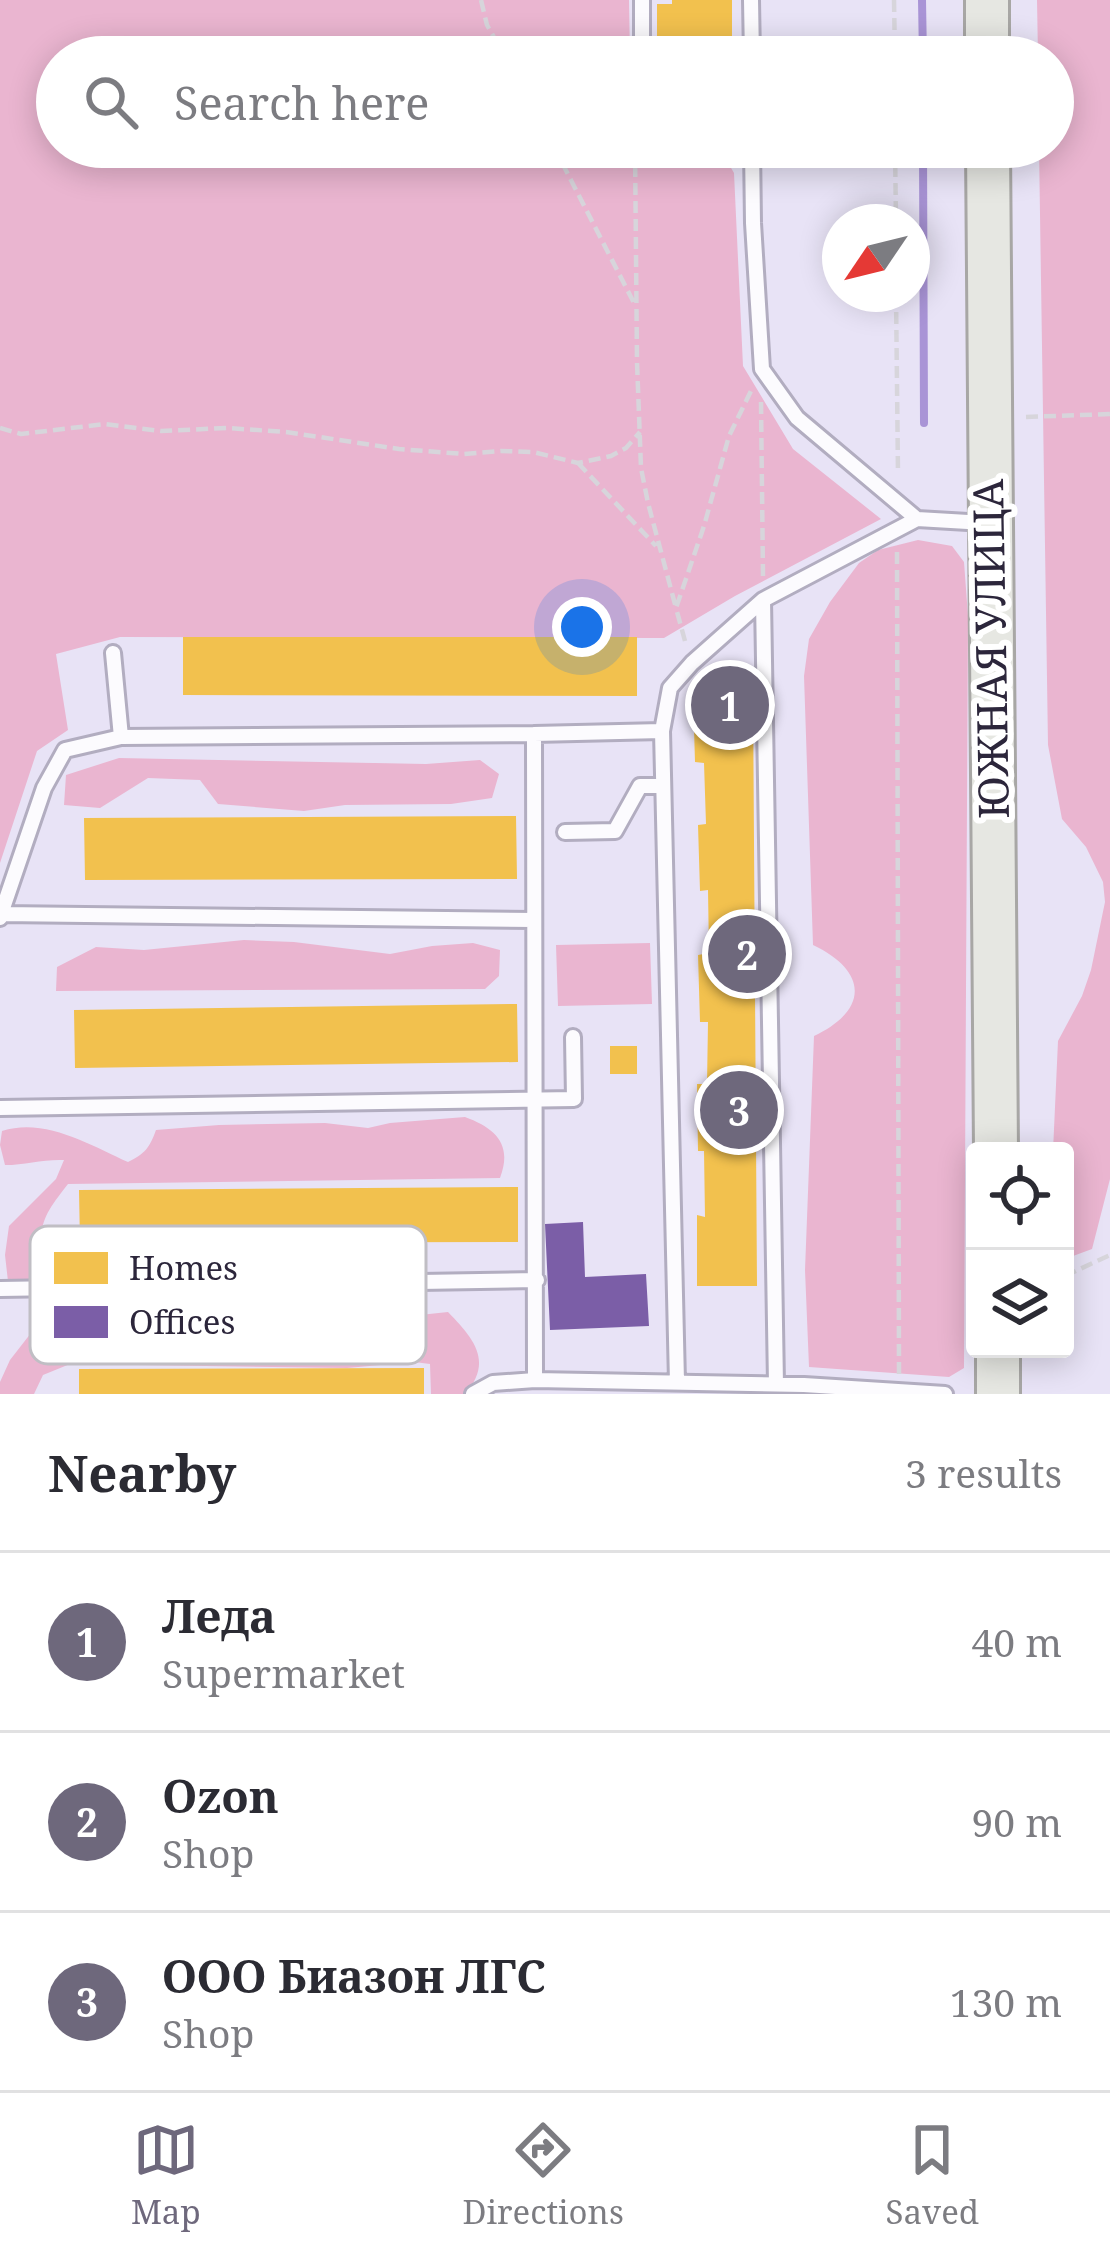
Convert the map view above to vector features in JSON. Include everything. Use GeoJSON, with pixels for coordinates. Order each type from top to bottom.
{"type":"FeatureCollection","features":[{"type":"Feature","properties":{"kind":"main road"},"geometry":{"type":"LineString","coordinates":[[987,0],[987,36]]}},
{"type":"Feature","properties":{"kind":"main road","name":"ЮЖНАЯ УЛИЦА"},"geometry":{"type":"LineString","coordinates":[[988,168],[996,1142]]}},
{"type":"Feature","properties":{"kind":"main road"},"geometry":{"type":"LineString","coordinates":[[998,1358],[998,1394]]}},
{"type":"Feature","properties":{"kind":"lane"},"geometry":{"type":"LineString","coordinates":[[642,0],[642,36]]}},
{"type":"Feature","properties":{"kind":"lane"},"geometry":{"type":"LineString","coordinates":[[751,0],[752,36]]}},
{"type":"Feature","properties":{"kind":"lane"},"geometry":{"type":"LineString","coordinates":[[752,168],[762,369],[797,418],[917,519]]}},
{"type":"Feature","properties":{"kind":"lane"},"geometry":{"type":"LineString","coordinates":[[677,1382],[662,731],[670,688],[764,600],[896,528],[917,519],[990,524]]}},
{"type":"Feature","properties":{"kind":"lane"},"geometry":{"type":"LineString","coordinates":[[764,600],[776,1384]]}},
{"type":"Feature","properties":{"kind":"lane"},"geometry":{"type":"LineString","coordinates":[[113,653],[121,737]]}},
{"type":"Feature","properties":{"kind":"lane"},"geometry":{"type":"LineString","coordinates":[[533,920],[0,916],[44,788],[65,750],[121,737],[662,731]]}},
{"type":"Feature","properties":{"kind":"lane"},"geometry":{"type":"LineString","coordinates":[[533,734],[535,1380]]}},
{"type":"Feature","properties":{"kind":"lane"},"geometry":{"type":"LineString","coordinates":[[565,832],[615,831],[640,786],[663,786]]}},
{"type":"Feature","properties":{"kind":"lane"},"geometry":{"type":"LineString","coordinates":[[0,1108],[574,1099],[574,1037]]}},
{"type":"Feature","properties":{"kind":"lane"},"geometry":{"type":"LineString","coordinates":[[426,1282],[536,1280]]}},
{"type":"Feature","properties":{"kind":"lane"},"geometry":{"type":"LineString","coordinates":[[0,1288],[30,1288]]}},
{"type":"Feature","properties":{"kind":"lane"},"geometry":{"type":"LineString","coordinates":[[473,1394],[493,1383],[535,1380],[776,1384],[945,1394]]}},
{"type":"Feature","properties":{"kind":"path"},"geometry":{"type":"LineString","coordinates":[[481,0],[493,36]]}},
{"type":"Feature","properties":{"kind":"path"},"geometry":{"type":"LineString","coordinates":[[894,0],[895,36]]}},
{"type":"Feature","properties":{"kind":"path"},"geometry":{"type":"LineString","coordinates":[[565,168],[636,308]]}},
{"type":"Feature","properties":{"kind":"path"},"geometry":{"type":"LineString","coordinates":[[635,168],[641,468],[692,663]]}},
{"type":"Feature","properties":{"kind":"path"},"geometry":{"type":"LineString","coordinates":[[895,168],[896,204]]}},
{"type":"Feature","properties":{"kind":"path"},"geometry":{"type":"LineString","coordinates":[[896,312],[898,501]]}},
{"type":"Feature","properties":{"kind":"path"},"geometry":{"type":"LineString","coordinates":[[762,369],[764,600]]}},
{"type":"Feature","properties":{"kind":"path"},"geometry":{"type":"LineString","coordinates":[[676,608],[729,436],[762,369]]}},
{"type":"Feature","properties":{"kind":"path"},"geometry":{"type":"LineString","coordinates":[[989,419],[1110,414]]}},
{"type":"Feature","properties":{"kind":"path"},"geometry":{"type":"LineString","coordinates":[[0,428],[21,434],[105,424],[161,430],[227,428],[421,451],[533,452],[578,463],[626,448],[640,432]]}},
{"type":"Feature","properties":{"kind":"path"},"geometry":{"type":"LineString","coordinates":[[578,463],[660,550]]}},
{"type":"Feature","properties":{"kind":"path"},"geometry":{"type":"LineString","coordinates":[[896,528],[899,1390]]}},
{"type":"Feature","properties":{"kind":"path"},"geometry":{"type":"LineString","coordinates":[[1074,1272],[1110,1255]]}},
{"type":"Feature","properties":{"kind":"shaded area"},"geometry":{"type":"Polygon","coordinates":[[[0,0],[629,0],[630,36],[36,36],[36,168],[731,168],[743,366],[793,449],[881,519],[664,638],[120,637],[56,654],[68,730],[37,751],[0,863],[0,0]]]}},
{"type":"Feature","properties":{"kind":"shaded area"},"geometry":{"type":"Polygon","coordinates":[[[1037,0],[1110,0],[1110,1179],[1092,1249],[1074,1256],[1074,1142],[1053,1142],[1058,1041],[1091,970],[1105,902],[1103,882],[1086,847],[1062,819],[1048,745],[1039,168],[1074,168],[1074,36],[1038,36],[1037,0]]]}},
{"type":"Feature","properties":{"kind":"shaded area"},"geometry":{"type":"Polygon","coordinates":[[[918,540],[952,546],[964,562],[968,616],[964,1368],[949,1377],[809,1367],[805,1270],[814,1036],[845,1014],[855,990],[844,967],[813,945],[804,676],[809,639],[859,563],[878,550],[918,540]]]}},
{"type":"Feature","properties":{"kind":"shaded area"},"geometry":{"type":"Polygon","coordinates":[[[119,758],[426,764],[480,760],[499,774],[492,798],[451,804],[345,805],[304,811],[218,804],[200,780],[148,778],[100,808],[64,805],[66,775],[119,758]]]}},
{"type":"Feature","properties":{"kind":"shaded area"},"geometry":{"type":"Polygon","coordinates":[[[244,940],[390,954],[473,943],[500,950],[499,976],[485,989],[56,991],[57,967],[96,947],[144,950],[244,940]]]}},
{"type":"Feature","properties":{"kind":"shaded area"},"geometry":{"type":"Polygon","coordinates":[[[650,943],[652,1004],[558,1006],[556,945],[650,943]]]}},
{"type":"Feature","properties":{"kind":"shaded area"},"geometry":{"type":"Polygon","coordinates":[[[465,1117],[485,1126],[503,1147],[500,1178],[68,1184],[43,1226],[30,1226],[30,1297],[9,1290],[5,1255],[9,1226],[56,1179],[64,1160],[5,1165],[2,1131],[51,1130],[128,1162],[146,1149],[156,1130],[325,1123],[368,1128],[465,1117]]]}},
{"type":"Feature","properties":{"kind":"shaded area"},"geometry":{"type":"Polygon","coordinates":[[[448,1312],[477,1350],[478,1371],[465,1394],[431,1394],[426,1314],[448,1312]]]}},
{"type":"Feature","properties":{"kind":"shaded area"},"geometry":{"type":"Polygon","coordinates":[[[30,1334],[30,1364],[70,1364],[43,1375],[34,1394],[0,1394],[10,1360],[30,1334]]]}},
{"type":"Feature","properties":{"kind":"shaded area"},"geometry":{"type":"Polygon","coordinates":[[[70,1364],[392,1364],[347,1368],[70,1364]]]}},
{"type":"Feature","properties":{"kind":"building: Homes"},"geometry":{"type":"Polygon","coordinates":[[[672,0],[732,0],[732,36],[657,36],[657,4],[672,4],[672,0]]]}},
{"type":"Feature","properties":{"kind":"building: Homes"},"geometry":{"type":"Polygon","coordinates":[[[183,637],[637,637],[637,696],[183,695],[183,637]]]}},
{"type":"Feature","properties":{"kind":"building: Homes"},"geometry":{"type":"Polygon","coordinates":[[[753,694],[757,1286],[697,1286],[697,1215],[705,1217],[697,1084],[707,1084],[708,1022],[700,1022],[698,955],[709,953],[708,890],[700,891],[698,825],[706,824],[704,763],[695,762],[693,695],[753,694]]]}},
{"type":"Feature","properties":{"kind":"building: Homes"},"geometry":{"type":"Polygon","coordinates":[[[516,816],[517,879],[85,880],[84,818],[516,816]]]}},
{"type":"Feature","properties":{"kind":"building: Homes"},"geometry":{"type":"Polygon","coordinates":[[[517,1004],[518,1062],[75,1068],[74,1010],[517,1004]]]}},
{"type":"Feature","properties":{"kind":"building: Homes"},"geometry":{"type":"Polygon","coordinates":[[[610,1046],[637,1046],[637,1074],[610,1074],[610,1046]]]}},
{"type":"Feature","properties":{"kind":"building: Homes"},"geometry":{"type":"Polygon","coordinates":[[[518,1187],[518,1242],[426,1242],[426,1226],[80,1226],[79,1190],[518,1187]]]}},
{"type":"Feature","properties":{"kind":"building: Homes"},"geometry":{"type":"Polygon","coordinates":[[[424,1368],[424,1394],[79,1394],[79,1369],[424,1368]]]}},
{"type":"Feature","properties":{"kind":"building: Offices"},"geometry":{"type":"Polygon","coordinates":[[[583,1222],[585,1277],[646,1274],[649,1326],[550,1330],[545,1224],[583,1222]]]}},
{"type":"Feature","properties":{"kind":"waterway"},"geometry":{"type":"LineString","coordinates":[[922,0],[923,36]]}},
{"type":"Feature","properties":{"kind":"waterway"},"geometry":{"type":"LineString","coordinates":[[923,168],[924,423]]}},
{"type":"Feature","properties":{"kind":"place","name":"Леда"},"geometry":{"type":"Point","coordinates":[730,705]}},
{"type":"Feature","properties":{"kind":"place","name":"Ozon"},"geometry":{"type":"Point","coordinates":[747,954]}},
{"type":"Feature","properties":{"kind":"place","name":"ООО Биазон ЛГС"},"geometry":{"type":"Point","coordinates":[739,1110]}}]}
